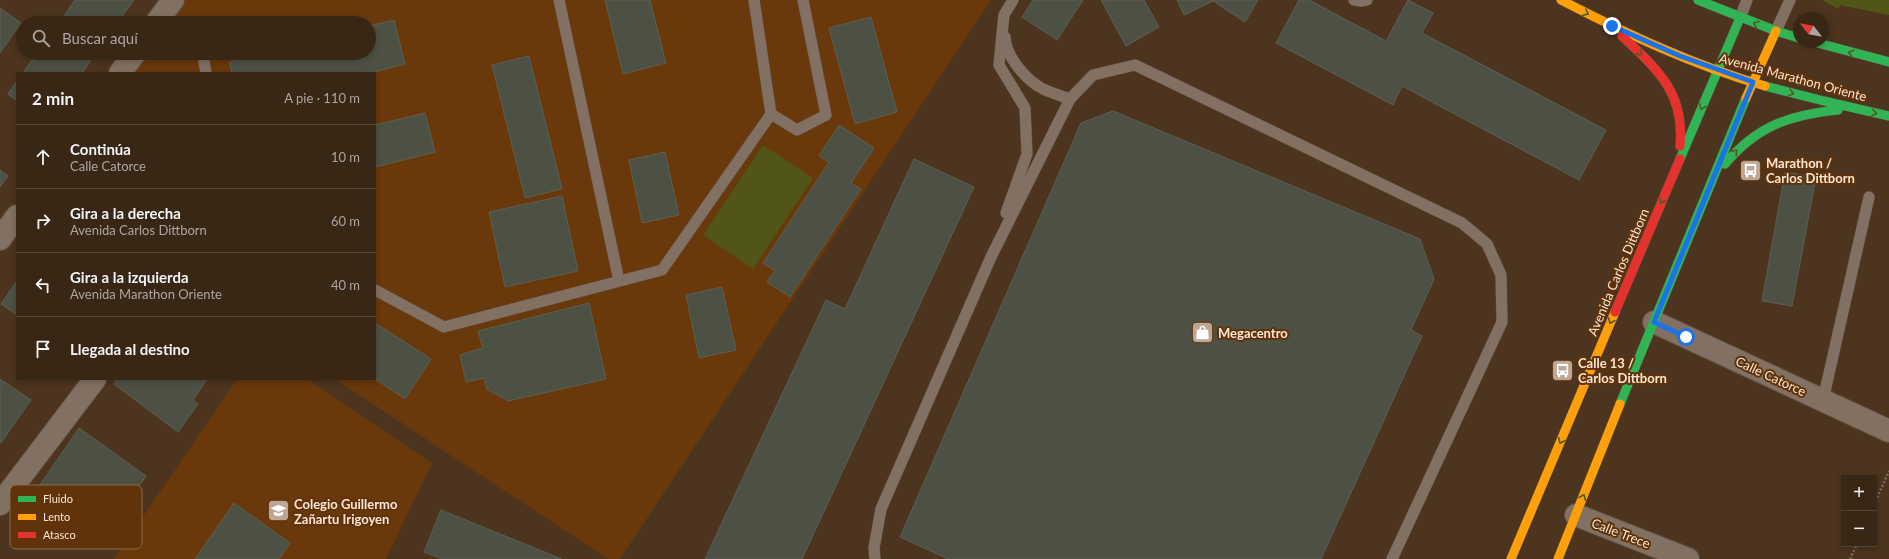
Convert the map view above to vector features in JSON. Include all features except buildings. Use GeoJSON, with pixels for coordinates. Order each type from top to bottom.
{"type":"FeatureCollection","features":[{"type":"Feature","properties":{"kind":"main road","name":"Avenida Marathon Oriente"},"geometry":{"type":"LineString","coordinates":[[1561,0],[1612,26],[1718,71],[1753,82],[1858,110],[1889,116]]}},
{"type":"Feature","properties":{"kind":"main road"},"geometry":{"type":"LineString","coordinates":[[1698,0],[1776,32],[1793,36]]}},
{"type":"Feature","properties":{"kind":"main road","name":"Avenida Carlos Dittborn"},"geometry":{"type":"LineString","coordinates":[[1511,559],[1740,18]]}},
{"type":"Feature","properties":{"kind":"main road"},"geometry":{"type":"LineString","coordinates":[[1612,26],[1647,60],[1669,85],[1682,119],[1681,141],[1677,165]]}},
{"type":"Feature","properties":{"kind":"main road"},"geometry":{"type":"LineString","coordinates":[[1558,559],[1711,182],[1753,82],[1776,32]]}},
{"type":"Feature","properties":{"kind":"main road"},"geometry":{"type":"LineString","coordinates":[[1829,46],[1889,62]]}},
{"type":"Feature","properties":{"kind":"main road"},"geometry":{"type":"LineString","coordinates":[[1711,182],[1728,160],[1749,137],[1772,124],[1803,115],[1828,111],[1858,110]]}},
{"type":"Feature","properties":{"kind":"street"},"geometry":{"type":"LineString","coordinates":[[161,16],[173,0]]}},
{"type":"Feature","properties":{"kind":"street"},"geometry":{"type":"LineString","coordinates":[[121,72],[130,60]]}},
{"type":"Feature","properties":{"kind":"street"},"geometry":{"type":"LineString","coordinates":[[0,239],[16,217]]}},
{"type":"Feature","properties":{"kind":"street","name":"Calle Catorce"},"geometry":{"type":"LineString","coordinates":[[1654,322],[1889,431]]}},
{"type":"Feature","properties":{"kind":"street"},"geometry":{"type":"LineString","coordinates":[[14,485],[94,380]]}},
{"type":"Feature","properties":{"kind":"street"},"geometry":{"type":"LineString","coordinates":[[0,504],[10,491]]}},
{"type":"Feature","properties":{"kind":"street","name":"Calle Trece"},"geometry":{"type":"LineString","coordinates":[[1576,515],[1688,559]]}},
{"type":"Feature","properties":{"kind":"lane"},"geometry":{"type":"LineString","coordinates":[[559,0],[619,281]]}},
{"type":"Feature","properties":{"kind":"lane"},"geometry":{"type":"LineString","coordinates":[[376,291],[444,327],[662,270],[770,114],[754,0]]}},
{"type":"Feature","properties":{"kind":"lane"},"geometry":{"type":"LineString","coordinates":[[770,114],[797,130],[826,115],[803,0]]}},
{"type":"Feature","properties":{"kind":"lane"},"geometry":{"type":"LineString","coordinates":[[991,257],[1027,154],[1025,108],[999,65],[1004,15],[1014,0]]}},
{"type":"Feature","properties":{"kind":"lane"},"geometry":{"type":"LineString","coordinates":[[1354,0],[1367,0]]}},
{"type":"Feature","properties":{"kind":"lane"},"geometry":{"type":"LineString","coordinates":[[1740,18],[1746,0]]}},
{"type":"Feature","properties":{"kind":"lane"},"geometry":{"type":"LineString","coordinates":[[1776,32],[1790,0]]}},
{"type":"Feature","properties":{"kind":"lane"},"geometry":{"type":"LineString","coordinates":[[1004,15],[1006,46],[1016,66],[1042,88],[1070,99]]}},
{"type":"Feature","properties":{"kind":"lane"},"geometry":{"type":"LineString","coordinates":[[204,62],[206,72]]}},
{"type":"Feature","properties":{"kind":"lane"},"geometry":{"type":"LineString","coordinates":[[875,559],[874,548],[881,509],[991,257],[1070,99],[1093,75],[1135,64],[1462,223],[1487,244],[1501,275],[1502,322],[1392,559]]}},
{"type":"Feature","properties":{"kind":"lane"},"geometry":{"type":"LineString","coordinates":[[1823,400],[1868,197]]}},
{"type":"Feature","properties":{"kind":"path"},"geometry":{"type":"LineString","coordinates":[[1877,498],[1889,471]]}},
{"type":"Feature","properties":{"kind":"path"},"geometry":{"type":"LineString","coordinates":[[1850,559],[1856,547]]}},
{"type":"Feature","properties":{"kind":"shaded area"},"geometry":{"type":"Polygon","coordinates":[[[167,0],[991,0],[620,559],[608,559],[337,380],[376,380],[376,72],[115,72],[123,60],[376,60],[376,16],[155,16],[167,0]]]}},
{"type":"Feature","properties":{"kind":"shaded area","name":"Colegio Guillermo Zañartu Irigoyen"},"geometry":{"type":"Polygon","coordinates":[[[236,380],[308,380],[432,463],[386,559],[114,559],[121,549],[142,549],[142,518],[236,380]]]}},
{"type":"Feature","properties":{"kind":"green space"},"geometry":{"type":"Polygon","coordinates":[[[1822,0],[1889,0],[1889,15],[1840,5],[1838,9],[1822,0]]]}},
{"type":"Feature","properties":{"kind":"green space"},"geometry":{"type":"Polygon","coordinates":[[[763,145],[813,178],[753,269],[703,235],[763,145]]]}},
{"type":"Feature","properties":{"kind":"traffic: fast"},"geometry":{"type":"LineString","coordinates":[[1698,0],[1776,31],[1793,36]]}},
{"type":"Feature","properties":{"kind":"traffic: fast"},"geometry":{"type":"LineString","coordinates":[[1680,159],[1740,18]]}},
{"type":"Feature","properties":{"kind":"traffic: fast"},"geometry":{"type":"LineString","coordinates":[[1829,46],[1889,62]]}},
{"type":"Feature","properties":{"kind":"traffic: fast"},"geometry":{"type":"LineString","coordinates":[[1765,86],[1889,116]]}},
{"type":"Feature","properties":{"kind":"traffic: fast"},"geometry":{"type":"LineString","coordinates":[[1620,404],[1746,98]]}},
{"type":"Feature","properties":{"kind":"traffic: fast"},"geometry":{"type":"LineString","coordinates":[[1725,164],[1749,140],[1775,125],[1804,115],[1838,110]]}},
{"type":"Feature","properties":{"kind":"traffic: slow"},"geometry":{"type":"LineString","coordinates":[[1561,0],[1611,25],[1686,59],[1765,86]]}},
{"type":"Feature","properties":{"kind":"traffic: slow"},"geometry":{"type":"LineString","coordinates":[[1746,98],[1776,31]]}},
{"type":"Feature","properties":{"kind":"traffic: slow"},"geometry":{"type":"LineString","coordinates":[[1511,559],[1615,312]]}},
{"type":"Feature","properties":{"kind":"traffic: slow"},"geometry":{"type":"LineString","coordinates":[[1558,559],[1620,404]]}},
{"type":"Feature","properties":{"kind":"traffic: jam"},"geometry":{"type":"LineString","coordinates":[[1622,36],[1647,60],[1666,84],[1673,97],[1678,111],[1680,146]]}},
{"type":"Feature","properties":{"kind":"traffic: jam"},"geometry":{"type":"LineString","coordinates":[[1615,312],[1680,159]]}},
{"type":"Feature","properties":{"kind":"place","name":"Marathon / Carlos Dittborn"},"geometry":{"type":"Point","coordinates":[1750,170]}},
{"type":"Feature","properties":{"kind":"place","name":"Megacentro"},"geometry":{"type":"Point","coordinates":[1203,333]}},
{"type":"Feature","properties":{"kind":"place","name":"Calle 13 / Carlos Dittborn"},"geometry":{"type":"Point","coordinates":[1562,370]}},
{"type":"Feature","properties":{"kind":"place","name":"Colegio Guillermo Zañartu Irigoyen"},"geometry":{"type":"Point","coordinates":[278,511]}},
{"type":"Feature","properties":{"kind":"route"},"geometry":{"type":"LineString","coordinates":[[1612,26],[1680,56],[1718,71],[1753,82],[1654,322],[1686,337]]}}]}
